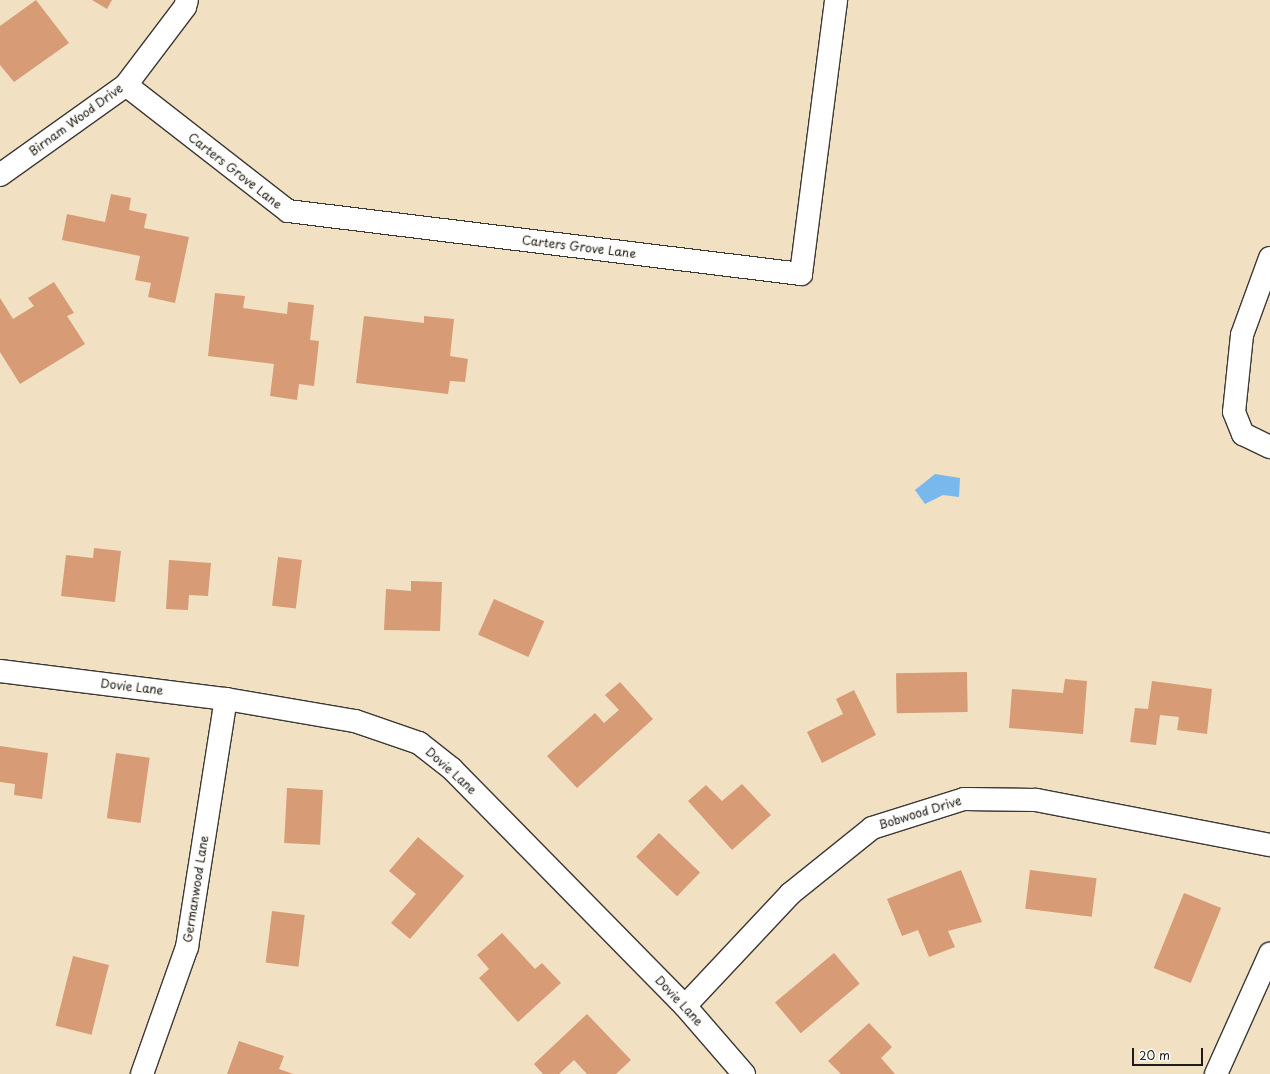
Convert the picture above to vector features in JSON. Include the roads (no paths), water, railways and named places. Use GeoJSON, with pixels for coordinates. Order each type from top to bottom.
{"type":"FeatureCollection","features":[{"type":"Feature","properties":{"kind":"street","name":"Birnam Wood Drive"},"geometry":{"type":"LineString","coordinates":[[0,175],[126,85],[184,7],[187,0]]}},
{"type":"Feature","properties":{"kind":"street","name":"Carters Grove Lane"},"geometry":{"type":"LineString","coordinates":[[126,85],[288,211],[801,274],[836,0]]}},
{"type":"Feature","properties":{"kind":"street"},"geometry":{"type":"LineString","coordinates":[[1270,258],[1266,279],[1242,335],[1234,412],[1243,434],[1270,447]]}},
{"type":"Feature","properties":{"kind":"street","name":"Dovie Lane"},"geometry":{"type":"LineString","coordinates":[[0,671],[226,699],[355,721],[420,743],[452,769],[685,1006],[744,1074]]}},
{"type":"Feature","properties":{"kind":"street","name":"Germanwood Lane"},"geometry":{"type":"LineString","coordinates":[[142,1074],[187,947],[226,699]]}},
{"type":"Feature","properties":{"kind":"street","name":"Bobwood Drive"},"geometry":{"type":"LineString","coordinates":[[685,1006],[790,894],[872,828],[964,799],[1036,800],[1270,845]]}},
{"type":"Feature","properties":{"kind":"street"},"geometry":{"type":"LineString","coordinates":[[1216,1074],[1270,954]]}},
{"type":"Feature","properties":{"kind":"water"},"geometry":{"type":"Polygon","coordinates":[[[935,474],[960,478],[959,497],[943,495],[925,504],[915,490],[935,474]]]}}]}
